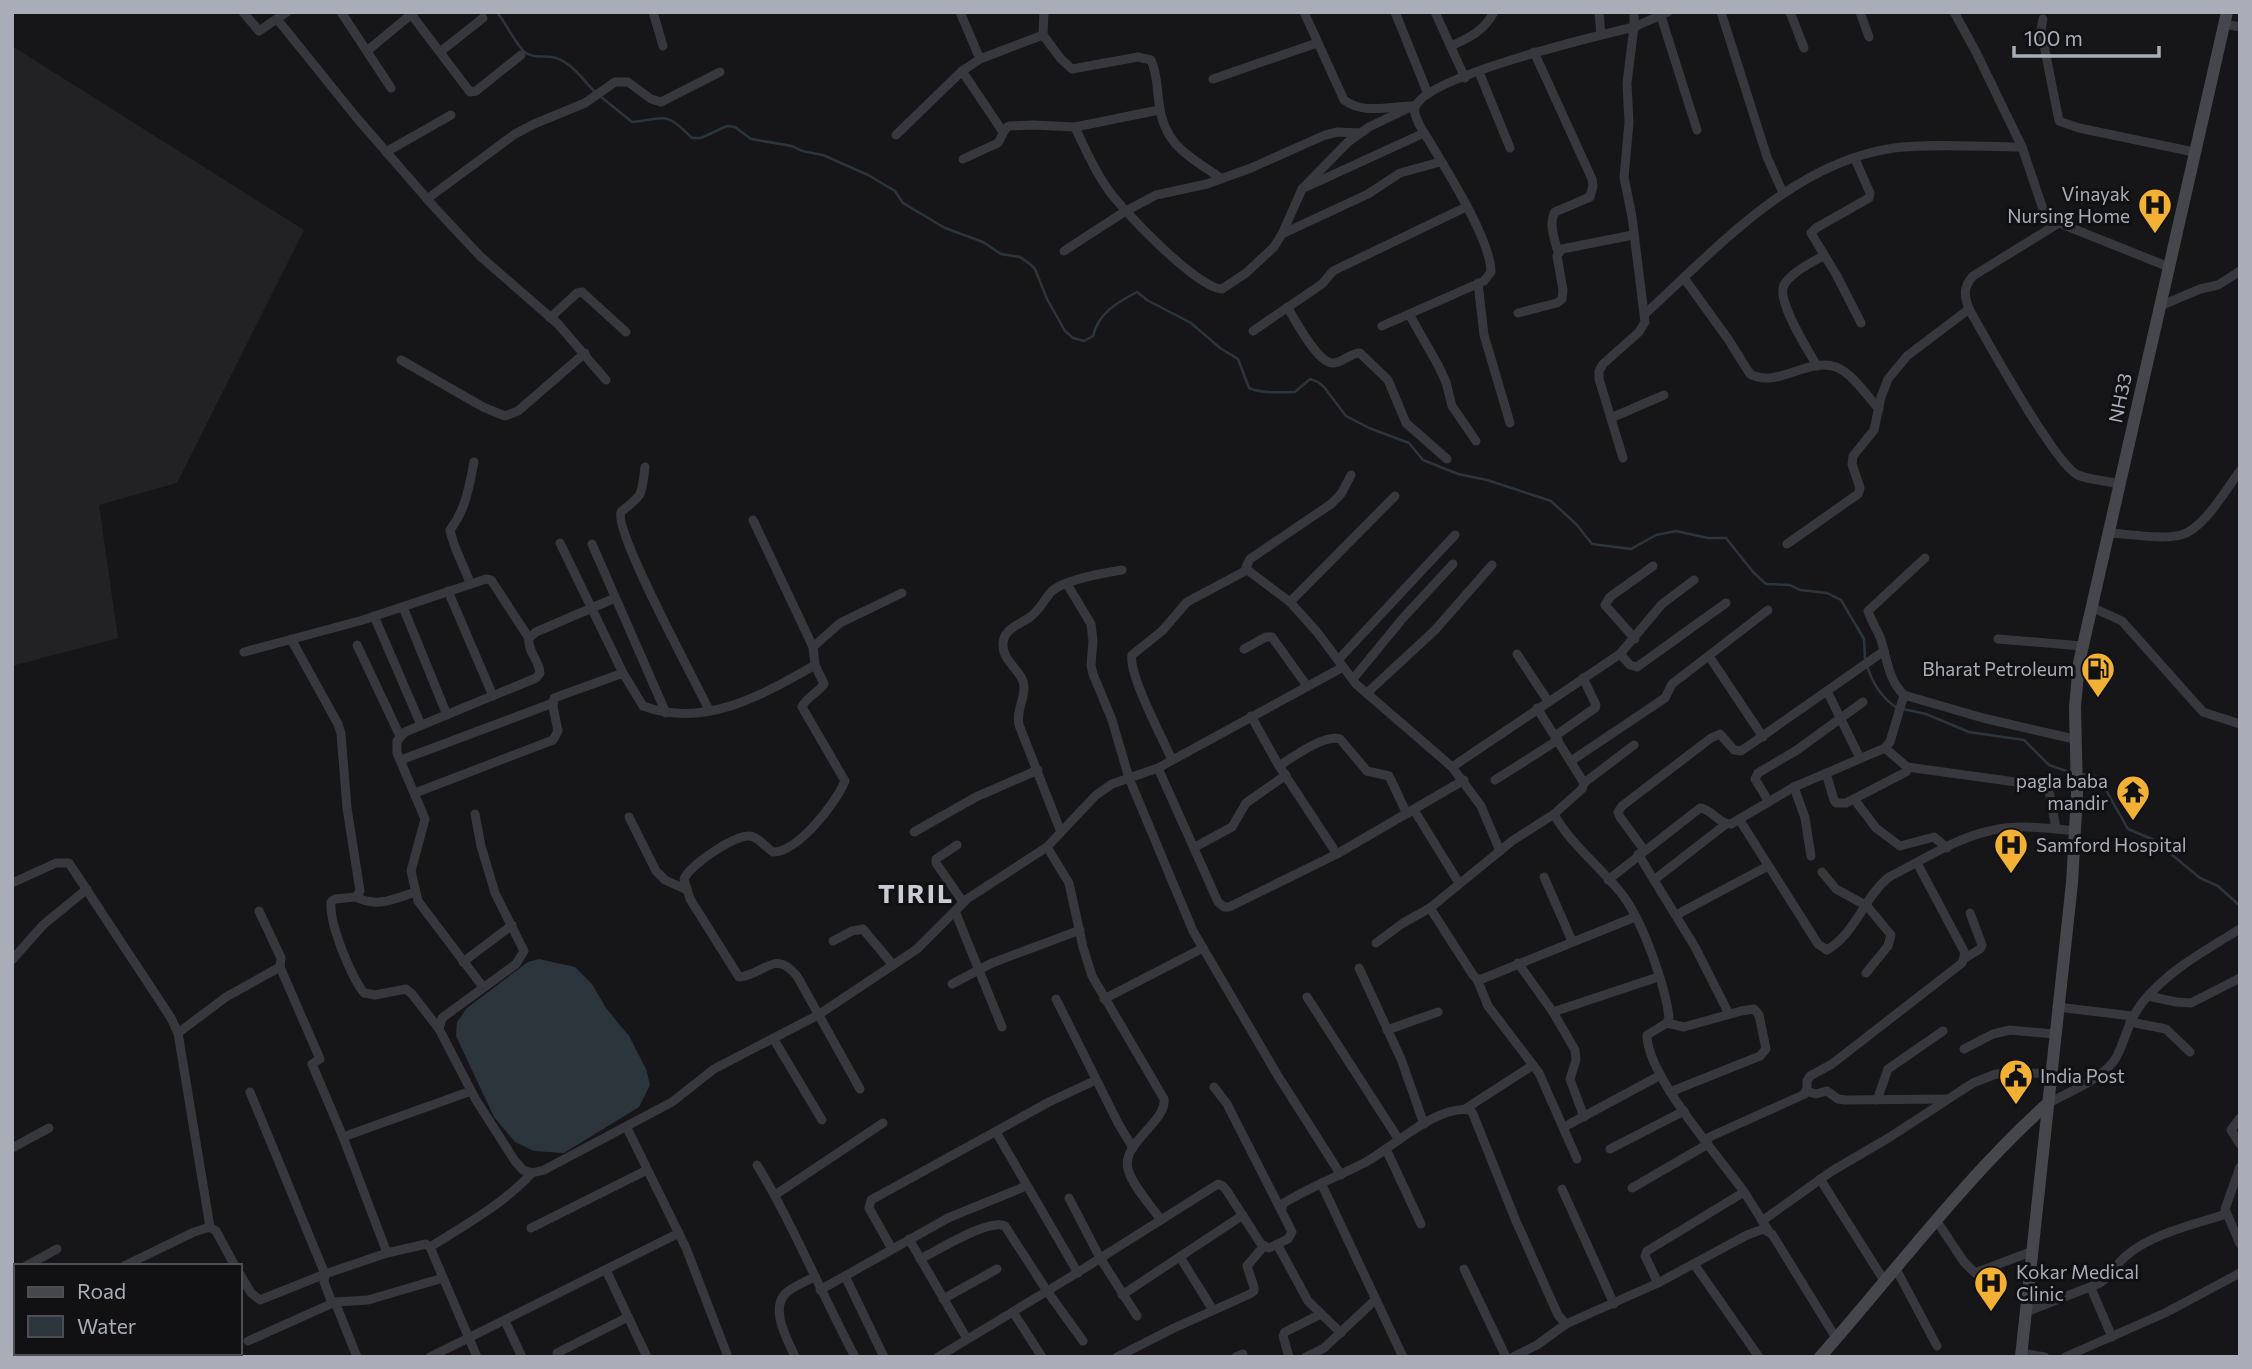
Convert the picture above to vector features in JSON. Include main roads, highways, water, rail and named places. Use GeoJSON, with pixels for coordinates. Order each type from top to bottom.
{"type":"FeatureCollection","features":[{"type":"Feature","properties":{"kind":"main road","name":"NH33"},"geometry":{"type":"LineString","coordinates":[[2021,1355],[2076,831],[2074,739],[2076,690],[2082,646],[2226,18]]}},
{"type":"Feature","properties":{"kind":"main road"},"geometry":{"type":"LineString","coordinates":[[1820,1357],[1936,1220],[2013,1135],[2047,1104]]}},
{"type":"Feature","properties":{"kind":"water"},"geometry":{"type":"Polygon","coordinates":[[[539,959],[575,967],[592,984],[606,1008],[629,1036],[646,1069],[650,1085],[639,1107],[564,1153],[534,1151],[515,1142],[494,1117],[456,1036],[457,1022],[467,1008],[528,962],[539,959]]]}},
{"type":"Feature","properties":{"kind":"waterway"},"geometry":{"type":"LineString","coordinates":[[497,12],[526,53],[565,62],[595,92]]}},
{"type":"Feature","properties":{"kind":"waterway"},"geometry":{"type":"LineString","coordinates":[[600,96],[632,122],[665,118],[676,123],[692,138],[701,138],[727,126],[735,127],[751,139],[823,155],[868,175],[895,191],[903,203],[945,228],[983,242],[1001,254],[1020,257],[1030,264],[1035,269],[1047,299],[1065,331],[1073,338],[1084,341],[1093,336],[1104,315],[1116,304],[1137,292],[1191,323],[1220,348],[1238,359],[1249,388],[1266,392],[1295,392],[1310,379],[1318,382],[1346,416],[1409,443],[1423,460],[1458,474],[1487,480],[1551,501],[1577,525],[1592,544],[1631,549],[1656,535],[1676,531],[1708,538],[1726,538],[1766,584],[1790,585],[1800,590],[1827,593],[1841,600],[1864,639],[1865,659]]}},
{"type":"Feature","properties":{"kind":"waterway"},"geometry":{"type":"LineString","coordinates":[[1867,666],[1878,690],[1897,708]]}},
{"type":"Feature","properties":{"kind":"waterway"},"geometry":{"type":"LineString","coordinates":[[1903,709],[1926,714],[1969,732],[2024,740],[2049,765],[2072,773]]}},
{"type":"Feature","properties":{"kind":"waterway"},"geometry":{"type":"LineString","coordinates":[[2082,774],[2095,776],[2102,783],[2128,829],[2154,840],[2200,878],[2218,886],[2240,906]]}},
{"type":"Feature","properties":{"kind":"place","name":"Vinayak Nursing Home"},"geometry":{"type":"Point","coordinates":[2155,235]}},
{"type":"Feature","properties":{"kind":"place","name":"Bharat Petroleum"},"geometry":{"type":"Point","coordinates":[2098,699]}},
{"type":"Feature","properties":{"kind":"place","name":"pagla baba mandir"},"geometry":{"type":"Point","coordinates":[2133,822]}},
{"type":"Feature","properties":{"kind":"place","name":"Samford Hospital"},"geometry":{"type":"Point","coordinates":[2011,875]}},
{"type":"Feature","properties":{"kind":"place","name":"India Post"},"geometry":{"type":"Point","coordinates":[2016,1106]}},
{"type":"Feature","properties":{"kind":"place","name":"Kokar Medical Clinic"},"geometry":{"type":"Point","coordinates":[1991,1313]}},
{"type":"Feature","properties":{"kind":"district","name":"TIRIL"},"geometry":{"type":"Point","coordinates":[916,894]}}]}
